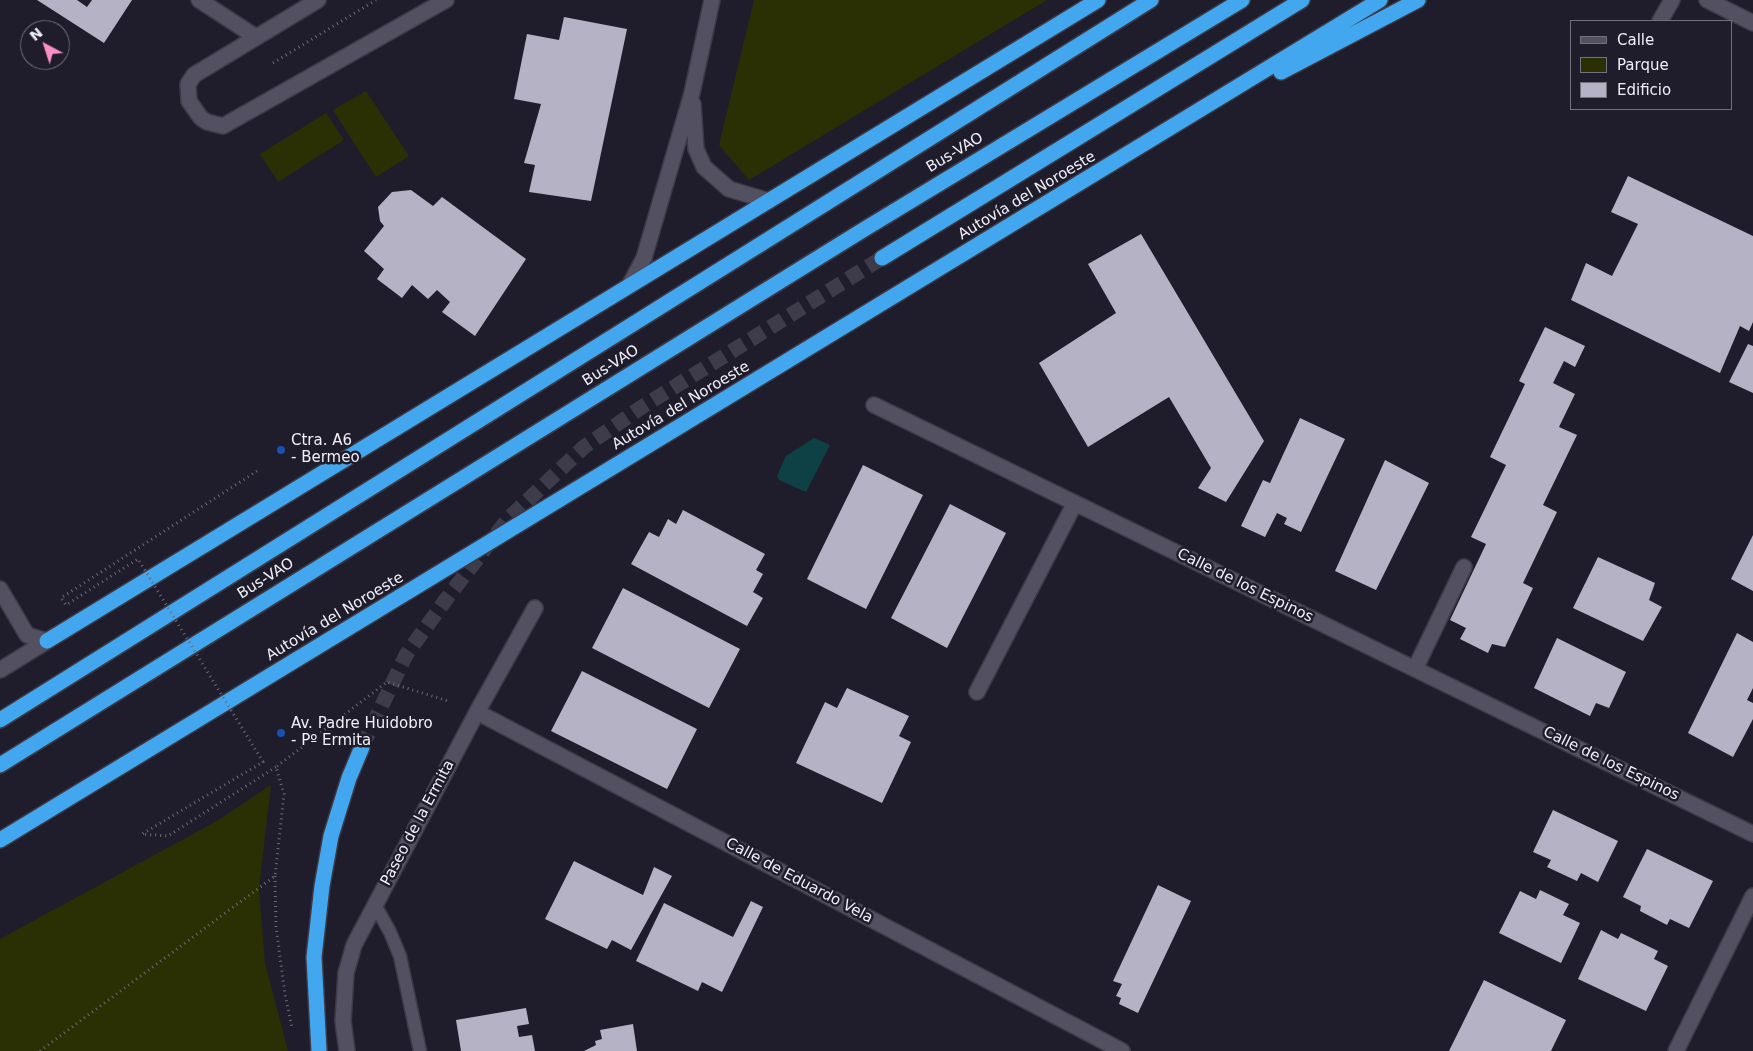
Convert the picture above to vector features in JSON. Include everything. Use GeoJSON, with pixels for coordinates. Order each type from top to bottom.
{"type":"FeatureCollection","features":[{"type":"Feature","properties":{"kind":"highway"},"geometry":{"type":"LineString","coordinates":[[47,641],[1098,0]]}},
{"type":"Feature","properties":{"kind":"highway"},"geometry":{"type":"LineString","coordinates":[[0,720],[1151,0]]}},
{"type":"Feature","properties":{"kind":"highway","name":"Bus-VAO"},"geometry":{"type":"LineString","coordinates":[[0,765],[863,230],[1242,0]]}},
{"type":"Feature","properties":{"kind":"highway"},"geometry":{"type":"LineString","coordinates":[[882,258],[1302,0]]}},
{"type":"Feature","properties":{"kind":"highway","name":"Autovía del Noroeste"},"geometry":{"type":"LineString","coordinates":[[0,840],[1380,0]]}},
{"type":"Feature","properties":{"kind":"highway"},"geometry":{"type":"LineString","coordinates":[[1168,130],[1418,0]]}},
{"type":"Feature","properties":{"kind":"highway"},"geometry":{"type":"LineString","coordinates":[[318,1051],[314,956],[322,886],[331,836],[348,778],[362,747]]}},
{"type":"Feature","properties":{"kind":"street"},"geometry":{"type":"LineString","coordinates":[[199,0],[256,37]]}},
{"type":"Feature","properties":{"kind":"street"},"geometry":{"type":"LineString","coordinates":[[318,0],[194,75],[188,84],[188,101],[194,110],[207,122],[223,126],[446,0]]}},
{"type":"Feature","properties":{"kind":"street"},"geometry":{"type":"LineString","coordinates":[[630,284],[644,258],[692,93],[712,0]]}},
{"type":"Feature","properties":{"kind":"street"},"geometry":{"type":"LineString","coordinates":[[1661,20],[1672,0]]}},
{"type":"Feature","properties":{"kind":"street"},"geometry":{"type":"LineString","coordinates":[[1707,0],[1753,23]]}},
{"type":"Feature","properties":{"kind":"street"},"geometry":{"type":"LineString","coordinates":[[692,93],[696,149],[704,167],[729,189],[769,201]]}},
{"type":"Feature","properties":{"kind":"street","name":"Calle de los Espinos"},"geometry":{"type":"LineString","coordinates":[[874,405],[1753,834]]}},
{"type":"Feature","properties":{"kind":"street"},"geometry":{"type":"LineString","coordinates":[[977,692],[1075,503]]}},
{"type":"Feature","properties":{"kind":"street"},"geometry":{"type":"LineString","coordinates":[[1415,669],[1464,568]]}},
{"type":"Feature","properties":{"kind":"street"},"geometry":{"type":"LineString","coordinates":[[0,589],[27,635],[47,641]]}},
{"type":"Feature","properties":{"kind":"street","name":"Paseo de la Ermita"},"geometry":{"type":"LineString","coordinates":[[347,1051],[343,1021],[346,973],[354,945],[477,712],[535,608]]}},
{"type":"Feature","properties":{"kind":"street"},"geometry":{"type":"LineString","coordinates":[[0,670],[47,641]]}},
{"type":"Feature","properties":{"kind":"street","name":"Calle de Eduardo Vela"},"geometry":{"type":"LineString","coordinates":[[477,712],[1120,1051]]}},
{"type":"Feature","properties":{"kind":"street"},"geometry":{"type":"LineString","coordinates":[[1676,1051],[1753,896]]}},
{"type":"Feature","properties":{"kind":"lane"},"geometry":{"type":"LineString","coordinates":[[375,905],[390,932],[400,956],[420,1051]]}},
{"type":"Feature","properties":{"kind":"path"},"geometry":{"type":"LineString","coordinates":[[273,63],[376,0]]}},
{"type":"Feature","properties":{"kind":"path"},"geometry":{"type":"LineString","coordinates":[[256,37],[289,89]]}},
{"type":"Feature","properties":{"kind":"path"},"geometry":{"type":"LineString","coordinates":[[257,471],[61,598],[66,605],[138,559],[263,762],[142,834],[168,836],[276,767],[387,682],[448,701]]}},
{"type":"Feature","properties":{"kind":"path"},"geometry":{"type":"LineString","coordinates":[[276,767],[284,794],[275,876],[276,927],[285,994],[293,1032]]}},
{"type":"Feature","properties":{"kind":"path"},"geometry":{"type":"LineString","coordinates":[[40,1051],[275,876]]}},
{"type":"Feature","properties":{"kind":"green space"},"geometry":{"type":"Polygon","coordinates":[[[754,0],[1047,0],[749,180],[719,145],[754,0]]]}},
{"type":"Feature","properties":{"kind":"green space"},"geometry":{"type":"Polygon","coordinates":[[[366,91],[409,156],[376,177],[333,110],[366,91]]]}},
{"type":"Feature","properties":{"kind":"green space"},"geometry":{"type":"Polygon","coordinates":[[[326,113],[344,140],[278,182],[260,154],[326,113]]]}},
{"type":"Feature","properties":{"kind":"green space"},"geometry":{"type":"Polygon","coordinates":[[[271,785],[259,888],[265,963],[288,1051],[0,1051],[0,939],[217,821],[271,785]]]}},
{"type":"Feature","properties":{"kind":"shaded area"},"geometry":{"type":"Polygon","coordinates":[[[814,438],[830,445],[806,492],[779,480],[777,476],[786,456],[814,438]]]}},
{"type":"Feature","properties":{"kind":"building"},"geometry":{"type":"Polygon","coordinates":[[[37,0],[77,0],[87,7],[92,0],[132,0],[104,43],[37,0]]]}},
{"type":"Feature","properties":{"kind":"building"},"geometry":{"type":"Polygon","coordinates":[[[564,17],[627,29],[591,201],[529,192],[535,165],[524,163],[541,104],[514,99],[527,34],[559,40],[564,17]]]}},
{"type":"Feature","properties":{"kind":"building"},"geometry":{"type":"Polygon","coordinates":[[[1628,176],[1753,236],[1753,322],[1749,331],[1740,326],[1720,373],[1571,300],[1586,263],[1612,276],[1638,224],[1611,212],[1628,176]]]}},
{"type":"Feature","properties":{"kind":"building"},"geometry":{"type":"Polygon","coordinates":[[[411,190],[433,206],[442,197],[526,259],[475,336],[442,312],[450,302],[437,290],[428,299],[412,285],[402,298],[377,279],[384,269],[364,251],[384,226],[380,221],[378,207],[392,192],[411,190]]]}},
{"type":"Feature","properties":{"kind":"building"},"geometry":{"type":"Polygon","coordinates":[[[1141,234],[1264,441],[1226,502],[1198,488],[1211,468],[1169,397],[1088,447],[1039,363],[1116,313],[1088,264],[1141,234]]]}},
{"type":"Feature","properties":{"kind":"building"},"geometry":{"type":"Polygon","coordinates":[[[1545,327],[1585,346],[1575,367],[1564,361],[1553,383],[1575,394],[1559,427],[1577,435],[1543,505],[1557,512],[1523,583],[1533,588],[1505,647],[1492,644],[1488,653],[1460,639],[1466,628],[1450,620],[1486,544],[1471,537],[1506,465],[1490,457],[1525,384],[1519,381],[1545,327]]]}},
{"type":"Feature","properties":{"kind":"building"},"geometry":{"type":"Polygon","coordinates":[[[1748,344],[1753,346],[1753,393],[1729,382],[1748,344]]]}},
{"type":"Feature","properties":{"kind":"building"},"geometry":{"type":"Polygon","coordinates":[[[1300,418],[1345,439],[1301,532],[1284,524],[1287,518],[1277,513],[1265,537],[1241,526],[1263,480],[1270,483],[1300,418]]]}},
{"type":"Feature","properties":{"kind":"building"},"geometry":{"type":"Polygon","coordinates":[[[1385,460],[1429,483],[1376,590],[1335,571],[1385,460]]]}},
{"type":"Feature","properties":{"kind":"building"},"geometry":{"type":"Polygon","coordinates":[[[863,465],[923,495],[866,609],[807,579],[863,465]]]}},
{"type":"Feature","properties":{"kind":"building"},"geometry":{"type":"Polygon","coordinates":[[[950,504],[1006,533],[947,648],[891,618],[950,504]]]}},
{"type":"Feature","properties":{"kind":"building"},"geometry":{"type":"Polygon","coordinates":[[[683,510],[765,554],[756,570],[763,574],[753,592],[763,598],[747,626],[631,564],[649,532],[659,537],[668,519],[676,524],[683,510]]]}},
{"type":"Feature","properties":{"kind":"building"},"geometry":{"type":"Polygon","coordinates":[[[1753,535],[1753,591],[1731,579],[1753,535]]]}},
{"type":"Feature","properties":{"kind":"building"},"geometry":{"type":"Polygon","coordinates":[[[1598,557],[1655,583],[1649,600],[1662,607],[1643,641],[1573,608],[1598,557]]]}},
{"type":"Feature","properties":{"kind":"building"},"geometry":{"type":"Polygon","coordinates":[[[623,588],[740,649],[709,708],[592,648],[623,588]]]}},
{"type":"Feature","properties":{"kind":"building"},"geometry":{"type":"Polygon","coordinates":[[[1737,633],[1753,642],[1753,688],[1747,700],[1753,703],[1753,719],[1733,757],[1688,733],[1737,633]]]}},
{"type":"Feature","properties":{"kind":"building"},"geometry":{"type":"Polygon","coordinates":[[[1557,638],[1626,672],[1609,708],[1596,703],[1590,716],[1534,688],[1557,638]]]}},
{"type":"Feature","properties":{"kind":"building"},"geometry":{"type":"Polygon","coordinates":[[[582,671],[697,729],[667,789],[551,731],[582,671]]]}},
{"type":"Feature","properties":{"kind":"building"},"geometry":{"type":"Polygon","coordinates":[[[847,688],[909,716],[899,736],[911,742],[882,803],[796,763],[825,702],[837,708],[847,688]]]}},
{"type":"Feature","properties":{"kind":"building"},"geometry":{"type":"Polygon","coordinates":[[[1553,810],[1618,841],[1598,882],[1581,873],[1577,881],[1547,867],[1551,860],[1533,852],[1553,810]]]}},
{"type":"Feature","properties":{"kind":"building"},"geometry":{"type":"Polygon","coordinates":[[[1647,849],[1713,881],[1689,928],[1670,919],[1667,925],[1640,911],[1641,906],[1623,897],[1647,849]]]}},
{"type":"Feature","properties":{"kind":"building"},"geometry":{"type":"Polygon","coordinates":[[[574,861],[643,895],[654,867],[672,876],[631,950],[612,940],[607,949],[545,919],[574,861]]]}},
{"type":"Feature","properties":{"kind":"building"},"geometry":{"type":"Polygon","coordinates":[[[1158,885],[1191,901],[1138,1013],[1119,1004],[1121,998],[1116,996],[1122,984],[1113,981],[1158,885]]]}},
{"type":"Feature","properties":{"kind":"building"},"geometry":{"type":"Polygon","coordinates":[[[1540,890],[1569,904],[1563,915],[1580,923],[1561,963],[1499,933],[1520,891],[1536,899],[1540,890]]]}},
{"type":"Feature","properties":{"kind":"building"},"geometry":{"type":"Polygon","coordinates":[[[751,901],[763,907],[722,992],[702,982],[698,991],[636,961],[664,903],[733,937],[751,901]]]}},
{"type":"Feature","properties":{"kind":"building"},"geometry":{"type":"Polygon","coordinates":[[[1601,930],[1618,939],[1621,933],[1658,951],[1654,959],[1668,966],[1646,1011],[1578,979],[1601,930]]]}},
{"type":"Feature","properties":{"kind":"building"},"geometry":{"type":"Polygon","coordinates":[[[1484,980],[1566,1020],[1551,1051],[1449,1051],[1484,980]]]}},
{"type":"Feature","properties":{"kind":"building"},"geometry":{"type":"Polygon","coordinates":[[[526,1008],[529,1024],[517,1026],[519,1037],[532,1035],[535,1051],[461,1051],[456,1020],[526,1008]]]}},
{"type":"Feature","properties":{"kind":"building"},"geometry":{"type":"Polygon","coordinates":[[[633,1024],[637,1051],[584,1051],[596,1045],[595,1041],[602,1039],[600,1030],[633,1024]]]}},
{"type":"Feature","properties":{"kind":"tunnel"},"geometry":{"type":"LineString","coordinates":[[362,747],[406,655],[447,598],[508,519],[584,447],[642,407],[882,258]]}},
{"type":"Feature","properties":{"kind":"place","name":"Ctra. A6 - Bermeo"},"geometry":{"type":"Point","coordinates":[281,450]}},
{"type":"Feature","properties":{"kind":"place","name":"Av. Padre Huidobro - Pº Ermita"},"geometry":{"type":"Point","coordinates":[281,733]}}]}
